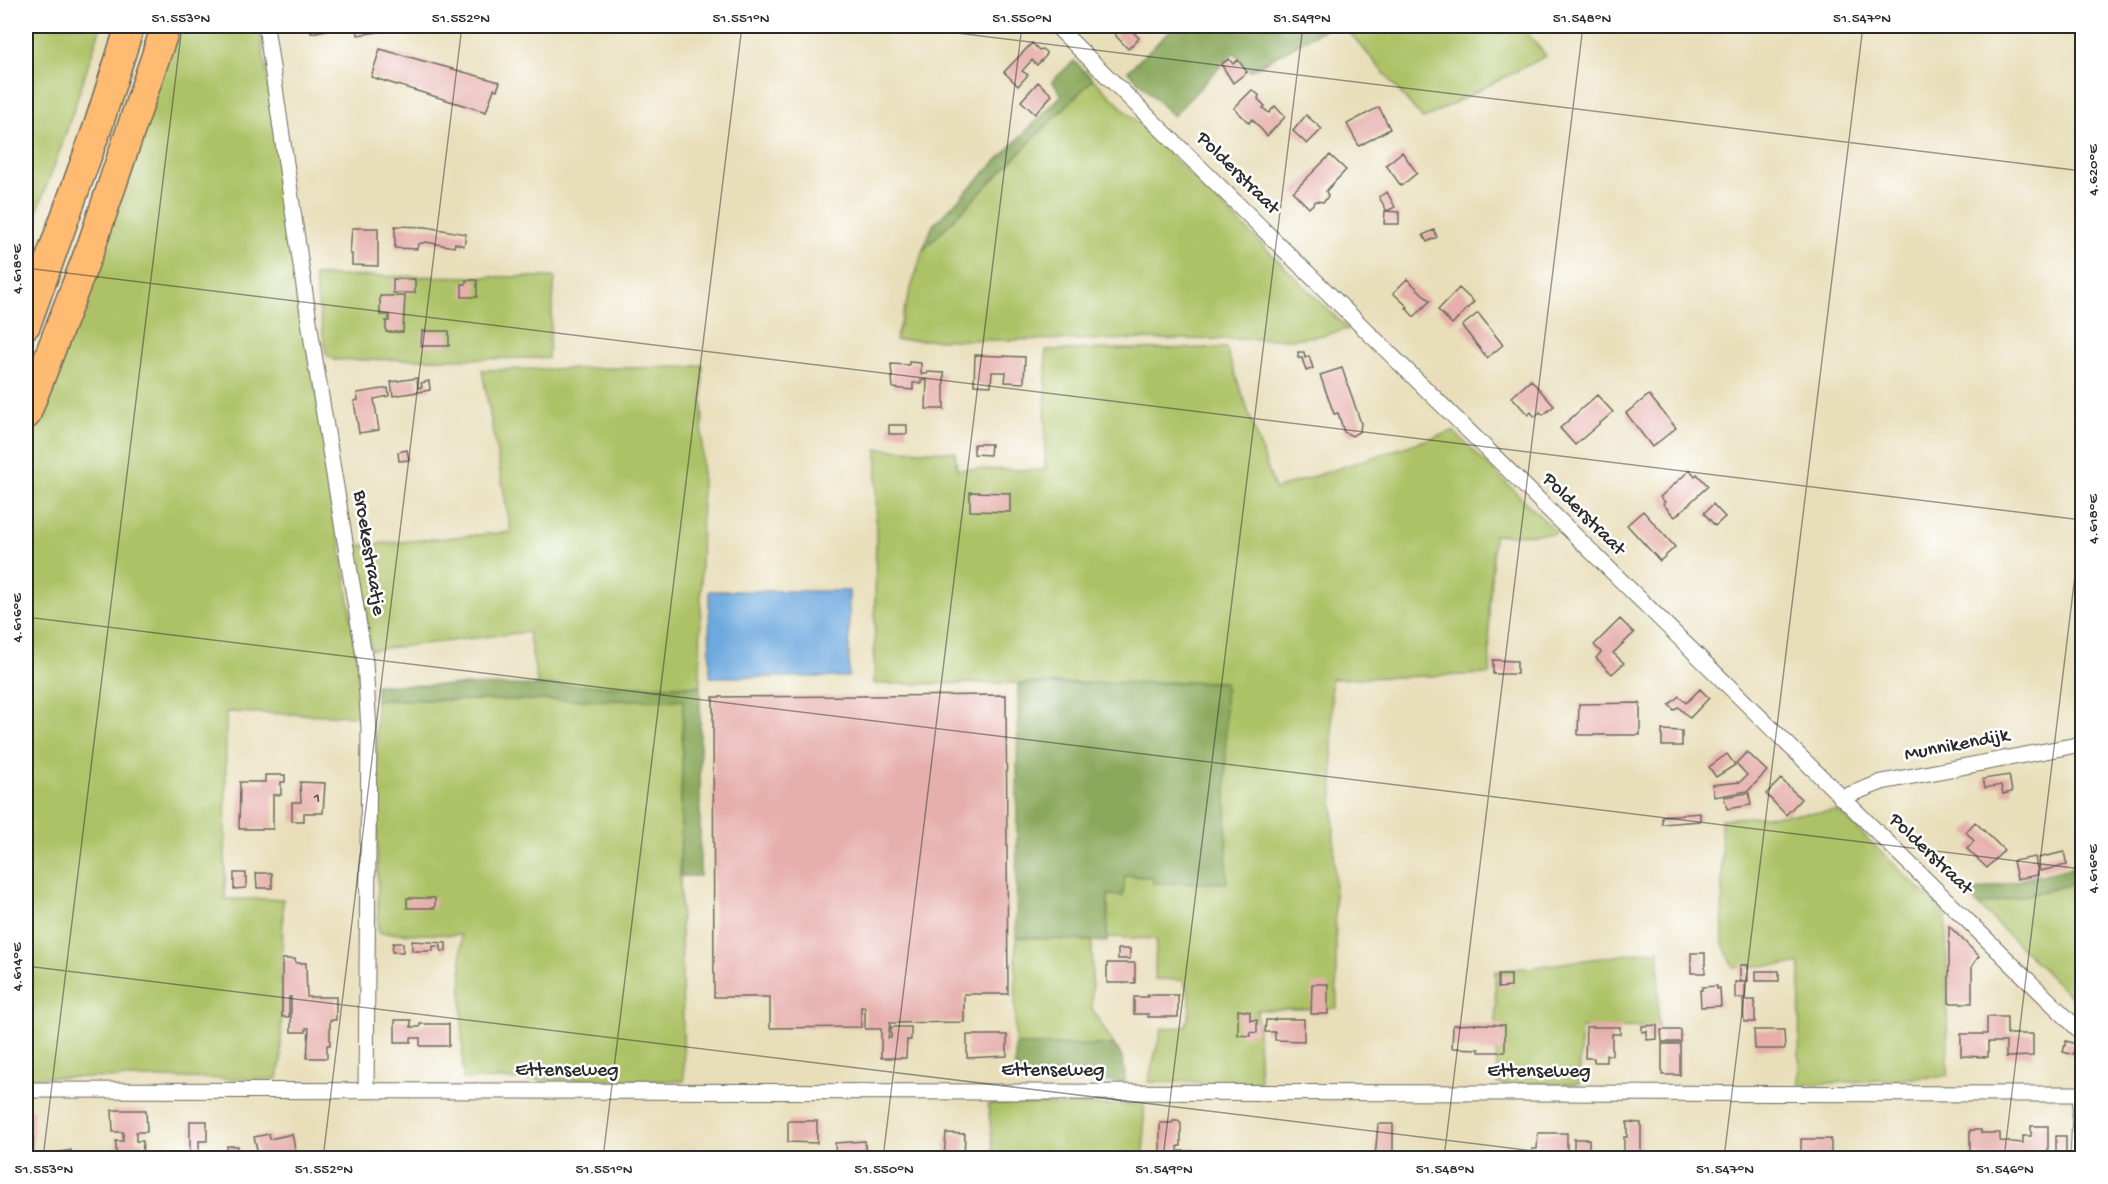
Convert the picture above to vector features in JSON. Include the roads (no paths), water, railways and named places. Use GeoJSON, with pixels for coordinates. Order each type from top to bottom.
{"type":"FeatureCollection","features":[{"type":"Feature","properties":{"kind":"highway"},"geometry":{"type":"LineString","coordinates":[[26,325],[98,126],[130,26]]}},
{"type":"Feature","properties":{"kind":"highway"},"geometry":{"type":"LineString","coordinates":[[26,415],[92,244],[166,26]]}},
{"type":"Feature","properties":{"kind":"street","name":"Broekestraatje"},"geometry":{"type":"LineString","coordinates":[[266,26],[313,348],[365,662],[369,731],[366,1091]]}},
{"type":"Feature","properties":{"kind":"street","name":"Polderstraat"},"geometry":{"type":"LineString","coordinates":[[1056,26],[2082,1034]]}},
{"type":"Feature","properties":{"kind":"street","name":"Munnikendijk"},"geometry":{"type":"LineString","coordinates":[[1841,798],[1882,782],[2082,744]]}},
{"type":"Feature","properties":{"kind":"street","name":"Ettenseweg"},"geometry":{"type":"LineString","coordinates":[[26,1090],[2082,1094]]}},
{"type":"Feature","properties":{"kind":"street"},"geometry":{"type":"LineString","coordinates":[[2078,1158],[2082,1094]]}},
{"type":"Feature","properties":{"kind":"water"},"geometry":{"type":"Polygon","coordinates":[[[709,591],[849,591],[849,677],[710,677],[709,591]]]}}]}
